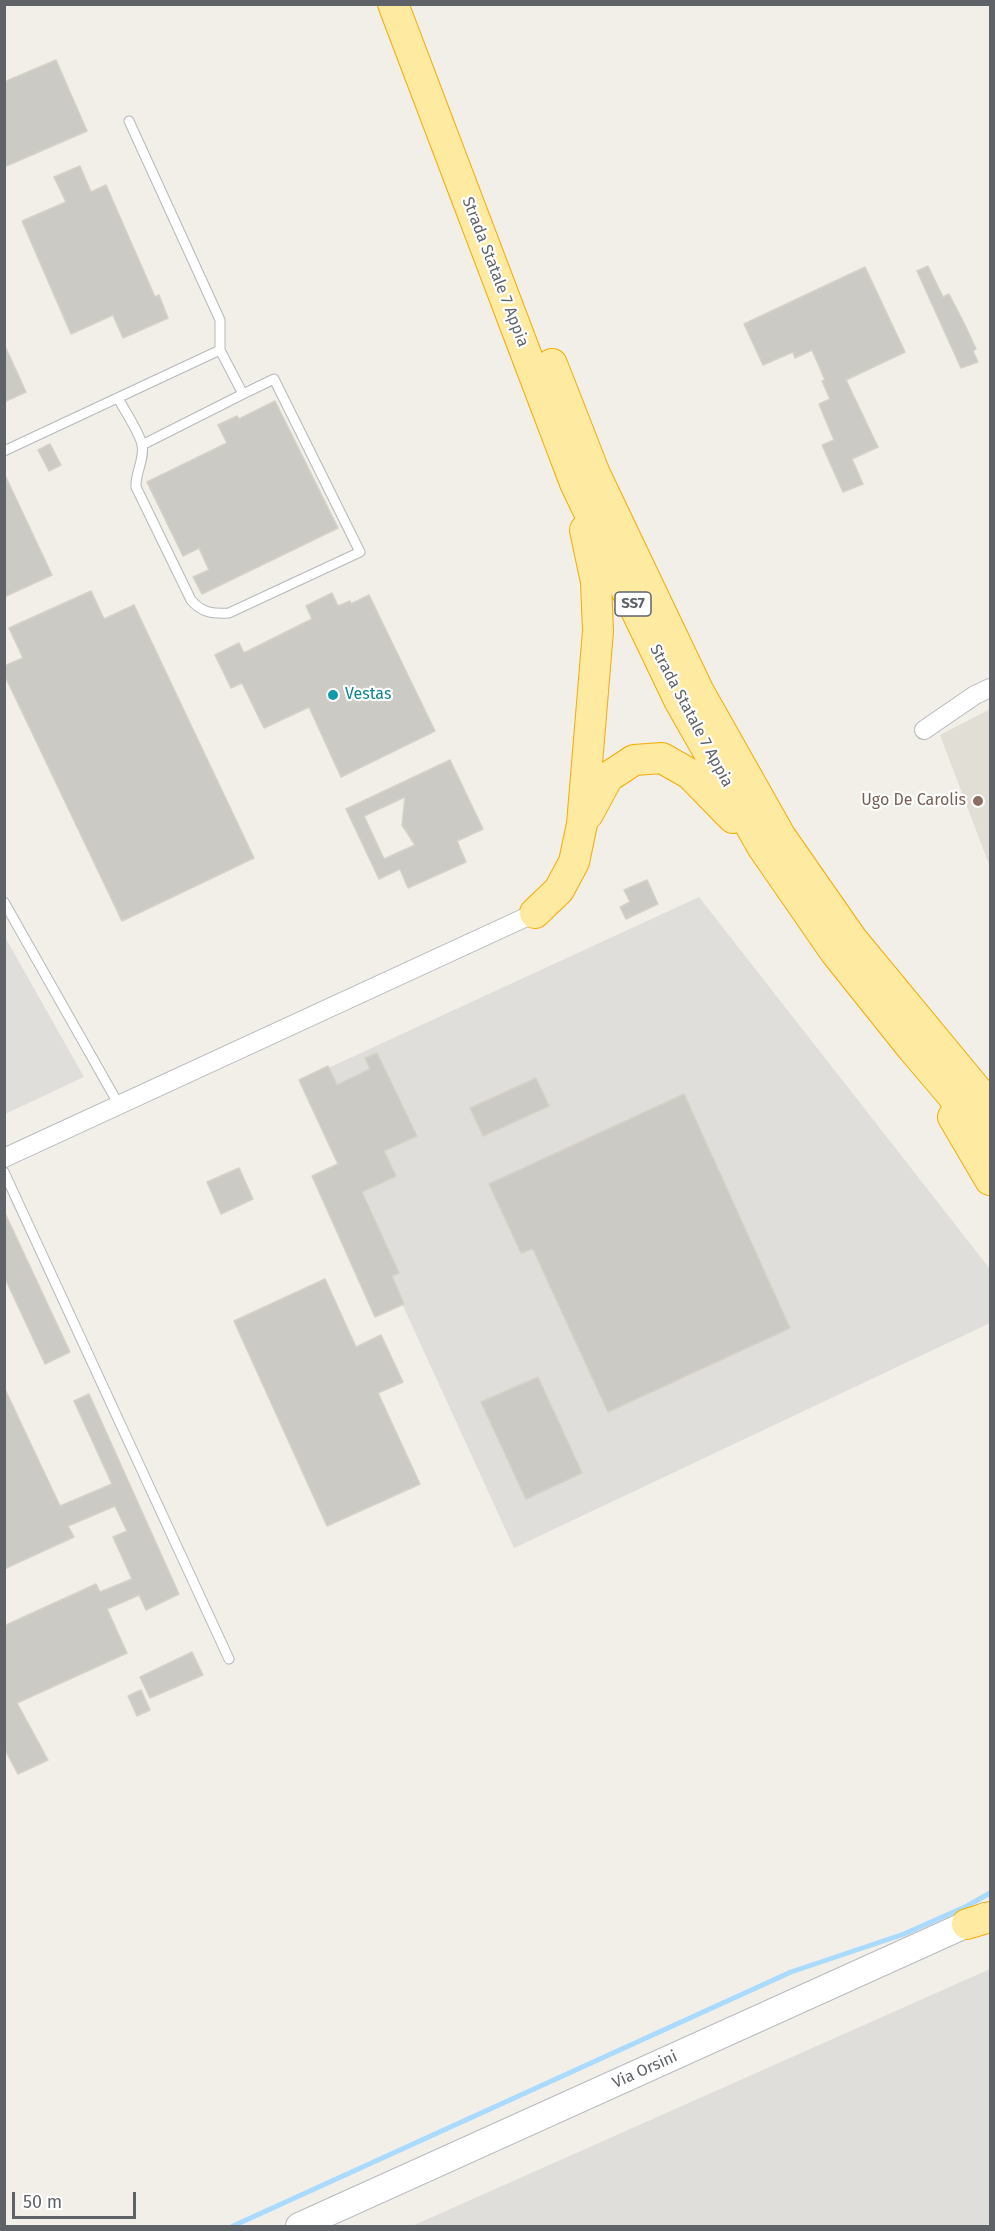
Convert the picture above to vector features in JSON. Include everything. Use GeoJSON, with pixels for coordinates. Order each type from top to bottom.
{"type":"FeatureCollection","features":[{"type":"Feature","properties":{"kind":"highway","name":"Strada Statale 7 Appia"},"geometry":{"type":"LineString","coordinates":[[393,4],[575,483],[679,700],[763,848],[835,952],[990,1140]]}},
{"type":"Feature","properties":{"kind":"highway","name":"Strada Statale 7 Appia"},"geometry":{"type":"LineString","coordinates":[[413,4],[595,474],[699,690],[781,837],[852,939],[990,1106]]}},
{"type":"Feature","properties":{"kind":"highway"},"geometry":{"type":"LineString","coordinates":[[535,913],[559,890],[574,862],[582,824],[598,632],[596,582],[575,483]]}},
{"type":"Feature","properties":{"kind":"highway"},"geometry":{"type":"LineString","coordinates":[[582,824],[608,777],[634,760],[662,758],[690,774],[763,848]]}},
{"type":"Feature","properties":{"kind":"highway"},"geometry":{"type":"LineString","coordinates":[[911,1047],[990,1180]]}},
{"type":"Feature","properties":{"kind":"highway"},"geometry":{"type":"LineString","coordinates":[[961,1071],[990,1099]]}},
{"type":"Feature","properties":{"kind":"main road","name":"Via Orsini"},"geometry":{"type":"LineString","coordinates":[[299,2226],[982,1918]]}},
{"type":"Feature","properties":{"kind":"street"},"geometry":{"type":"LineString","coordinates":[[924,730],[990,687]]}},
{"type":"Feature","properties":{"kind":"street"},"geometry":{"type":"LineString","coordinates":[[4,1158],[535,913]]}},
{"type":"Feature","properties":{"kind":"lane"},"geometry":{"type":"LineString","coordinates":[[129,121],[220,320],[220,350],[243,394]]}},
{"type":"Feature","properties":{"kind":"lane"},"geometry":{"type":"LineString","coordinates":[[4,451],[220,350]]}},
{"type":"Feature","properties":{"kind":"lane"},"geometry":{"type":"LineString","coordinates":[[118,398],[142,445],[141,459],[135,477],[136,487],[191,600],[198,608],[207,612],[229,613],[360,552],[274,379],[142,445]]}},
{"type":"Feature","properties":{"kind":"lane"},"geometry":{"type":"LineString","coordinates":[[4,902],[119,1105]]}},
{"type":"Feature","properties":{"kind":"lane"},"geometry":{"type":"LineString","coordinates":[[4,1172],[229,1659]]}},
{"type":"Feature","properties":{"kind":"shaded area","name":"Ugo De Carolis"},"geometry":{"type":"Polygon","coordinates":[[[990,709],[990,867],[940,735],[990,709]]]}},
{"type":"Feature","properties":{"kind":"shaded area"},"geometry":{"type":"Polygon","coordinates":[[[699,897],[990,1269],[990,1323],[514,1548],[300,1081],[699,897]]]}},
{"type":"Feature","properties":{"kind":"shaded area"},"geometry":{"type":"Polygon","coordinates":[[[5,937],[84,1077],[4,1114],[5,937]]]}},
{"type":"Feature","properties":{"kind":"shaded area"},"geometry":{"type":"Polygon","coordinates":[[[990,1969],[990,2226],[412,2226],[990,1969]]]}},
{"type":"Feature","properties":{"kind":"building"},"geometry":{"type":"Polygon","coordinates":[[[56,60],[87,131],[4,167],[4,82],[56,60]]]}},
{"type":"Feature","properties":{"kind":"building"},"geometry":{"type":"Polygon","coordinates":[[[80,166],[91,192],[106,185],[155,297],[159,295],[168,318],[123,338],[113,315],[71,334],[22,221],[66,202],[54,177],[80,166]]]}},
{"type":"Feature","properties":{"kind":"building"},"geometry":{"type":"Polygon","coordinates":[[[928,266],[943,297],[949,294],[976,349],[973,351],[978,362],[961,368],[917,271],[928,266]]]}},
{"type":"Feature","properties":{"kind":"building"},"geometry":{"type":"Polygon","coordinates":[[[865,267],[905,352],[846,380],[878,447],[852,459],[863,484],[843,492],[822,445],[834,440],[819,404],[830,399],[822,381],[825,380],[812,350],[795,358],[793,352],[763,365],[744,324],[865,267]]]}},
{"type":"Feature","properties":{"kind":"building"},"geometry":{"type":"Polygon","coordinates":[[[4,344],[26,392],[4,402],[4,344]]]}},
{"type":"Feature","properties":{"kind":"building"},"geometry":{"type":"Polygon","coordinates":[[[275,401],[338,528],[202,594],[193,577],[209,570],[199,548],[183,556],[147,482],[227,443],[218,425],[237,416],[239,419],[275,401]]]}},
{"type":"Feature","properties":{"kind":"building"},"geometry":{"type":"Polygon","coordinates":[[[50,444],[61,465],[49,471],[38,450],[50,444]]]}},
{"type":"Feature","properties":{"kind":"building"},"geometry":{"type":"Polygon","coordinates":[[[4,473],[52,575],[4,597],[4,473]]]}},
{"type":"Feature","properties":{"kind":"building"},"geometry":{"type":"Polygon","coordinates":[[[91,591],[104,619],[134,605],[254,858],[122,921],[4,674],[4,666],[23,658],[9,628],[91,591]]]}},
{"type":"Feature","properties":{"kind":"building","name":"Vestas"},"geometry":{"type":"Polygon","coordinates":[[[332,593],[338,606],[350,601],[351,604],[369,595],[435,731],[341,777],[309,707],[264,728],[242,683],[231,688],[215,655],[239,643],[244,653],[312,619],[306,606],[332,593]]]}},
{"type":"Feature","properties":{"kind":"building"},"geometry":{"type":"Polygon","coordinates":[[[450,760],[483,829],[457,841],[466,862],[408,888],[400,869],[379,879],[346,809],[450,760]],[[405,797],[364,816],[384,859],[415,845],[402,825],[405,797]]]}},
{"type":"Feature","properties":{"kind":"building"},"geometry":{"type":"Polygon","coordinates":[[[647,880],[658,904],[626,919],[620,907],[630,902],[624,890],[647,880]]]}},
{"type":"Feature","properties":{"kind":"building"},"geometry":{"type":"Polygon","coordinates":[[[377,1053],[417,1136],[384,1151],[396,1176],[362,1192],[399,1273],[392,1276],[404,1304],[375,1317],[312,1176],[338,1164],[299,1080],[328,1066],[337,1085],[370,1069],[365,1058],[377,1053]]]}},
{"type":"Feature","properties":{"kind":"building"},"geometry":{"type":"Polygon","coordinates":[[[536,1078],[549,1106],[483,1136],[470,1108],[536,1078]]]}},
{"type":"Feature","properties":{"kind":"building"},"geometry":{"type":"Polygon","coordinates":[[[684,1094],[790,1328],[608,1412],[533,1249],[521,1253],[489,1184],[684,1094]]]}},
{"type":"Feature","properties":{"kind":"building"},"geometry":{"type":"Polygon","coordinates":[[[239,1168],[253,1199],[221,1214],[207,1182],[239,1168]]]}},
{"type":"Feature","properties":{"kind":"building"},"geometry":{"type":"Polygon","coordinates":[[[4,1211],[70,1352],[45,1364],[4,1276],[4,1211]]]}},
{"type":"Feature","properties":{"kind":"building"},"geometry":{"type":"Polygon","coordinates":[[[325,1279],[356,1347],[381,1335],[403,1382],[378,1393],[420,1484],[327,1526],[234,1321],[325,1279]]]}},
{"type":"Feature","properties":{"kind":"building"},"geometry":{"type":"Polygon","coordinates":[[[538,1377],[582,1473],[526,1499],[481,1402],[538,1377]]]}},
{"type":"Feature","properties":{"kind":"building"},"geometry":{"type":"Polygon","coordinates":[[[4,1387],[60,1506],[112,1484],[74,1401],[89,1394],[179,1594],[146,1610],[139,1595],[107,1609],[127,1653],[17,1703],[48,1760],[18,1774],[4,1748],[4,1626],[96,1584],[100,1592],[132,1579],[113,1537],[127,1531],[115,1506],[68,1526],[74,1537],[4,1569],[4,1387]]]}},
{"type":"Feature","properties":{"kind":"building"},"geometry":{"type":"Polygon","coordinates":[[[192,1652],[203,1675],[150,1698],[140,1677],[192,1652]]]}},
{"type":"Feature","properties":{"kind":"building"},"geometry":{"type":"Polygon","coordinates":[[[141,1690],[150,1710],[137,1716],[128,1696],[141,1690]]]}},
{"type":"Feature","properties":{"kind":"waterway"},"geometry":{"type":"LineString","coordinates":[[233,2226],[791,1972],[904,1934],[967,1906],[990,1893]]}},
{"type":"Feature","properties":{"kind":"place","name":"Vestas"},"geometry":{"type":"Point","coordinates":[333,695]}},
{"type":"Feature","properties":{"kind":"place","name":"Ugo De Carolis"},"geometry":{"type":"Point","coordinates":[978,801]}}]}
